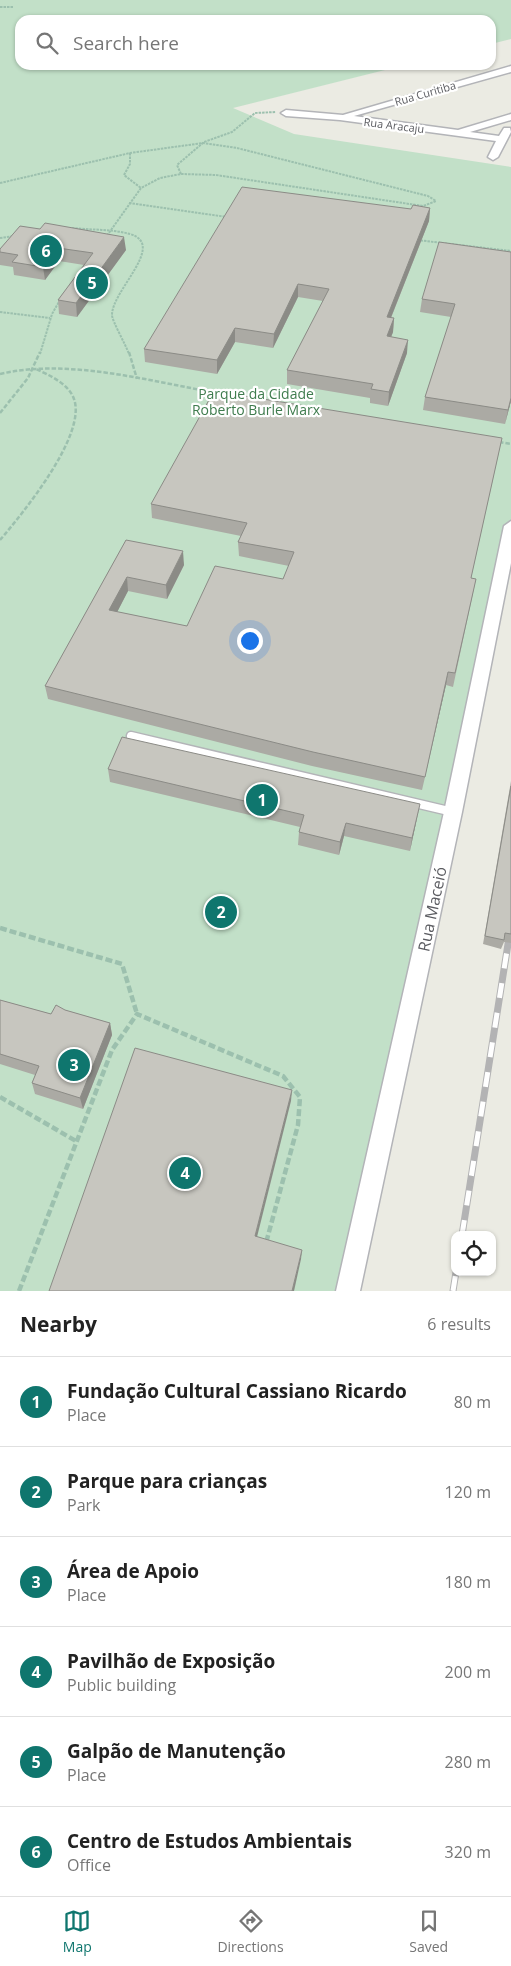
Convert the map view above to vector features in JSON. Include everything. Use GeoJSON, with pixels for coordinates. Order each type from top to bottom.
{"type":"FeatureCollection","features":[{"type":"Feature","properties":{"kind":"street","name":"Rua Curitiba"},"geometry":{"type":"LineString","coordinates":[[340,118],[511,69]]}},
{"type":"Feature","properties":{"kind":"street","name":"Rua Aracaju"},"geometry":{"type":"LineString","coordinates":[[286,113],[502,139]]}},
{"type":"Feature","properties":{"kind":"street"},"geometry":{"type":"LineString","coordinates":[[458,133],[511,117]]}},
{"type":"Feature","properties":{"kind":"street"},"geometry":{"type":"LineString","coordinates":[[492,157],[511,122]]}},
{"type":"Feature","properties":{"kind":"street","name":"Rua Maceió"},"geometry":{"type":"LineString","coordinates":[[348,1291],[453,812],[511,526]]}},
{"type":"Feature","properties":{"kind":"lane"},"geometry":{"type":"LineString","coordinates":[[131,736],[453,812]]}},
{"type":"Feature","properties":{"kind":"path"},"geometry":{"type":"LineString","coordinates":[[0,7],[14,7]]}},
{"type":"Feature","properties":{"kind":"path"},"geometry":{"type":"LineString","coordinates":[[0,183],[130,153],[203,143],[235,131],[248,116],[258,112],[286,113]]}},
{"type":"Feature","properties":{"kind":"path"},"geometry":{"type":"LineString","coordinates":[[105,239],[107,233],[122,217],[140,188],[160,178],[181,174],[216,175],[423,206],[436,201],[434,198],[410,191],[238,148],[203,143]]}},
{"type":"Feature","properties":{"kind":"path"},"geometry":{"type":"LineString","coordinates":[[181,174],[177,165],[191,156],[203,143]]}},
{"type":"Feature","properties":{"kind":"path"},"geometry":{"type":"LineString","coordinates":[[130,153],[130,164],[124,175],[140,188]]}},
{"type":"Feature","properties":{"kind":"path"},"geometry":{"type":"LineString","coordinates":[[129,203],[228,217]]}},
{"type":"Feature","properties":{"kind":"path"},"geometry":{"type":"LineString","coordinates":[[70,228],[129,234],[138,237],[145,250],[138,267],[118,294],[113,306],[112,318],[124,338],[137,379]]}},
{"type":"Feature","properties":{"kind":"path"},"geometry":{"type":"LineString","coordinates":[[0,238],[19,235]]}},
{"type":"Feature","properties":{"kind":"path"},"geometry":{"type":"LineString","coordinates":[[411,239],[511,250]]}},
{"type":"Feature","properties":{"kind":"path"},"geometry":{"type":"LineString","coordinates":[[0,413],[34,368],[44,343],[50,318],[56,304],[65,294]]}},
{"type":"Feature","properties":{"kind":"path"},"geometry":{"type":"LineString","coordinates":[[0,312],[50,318]]}},
{"type":"Feature","properties":{"kind":"path"},"geometry":{"type":"LineString","coordinates":[[0,540],[46,481],[68,440],[77,410],[74,397],[69,392],[52,377],[34,368]]}},
{"type":"Feature","properties":{"kind":"path"},"geometry":{"type":"LineString","coordinates":[[0,374],[34,368],[137,379],[225,395]]}},
{"type":"Feature","properties":{"kind":"path"},"geometry":{"type":"LineString","coordinates":[[491,440],[511,444]]}},
{"type":"Feature","properties":{"kind":"path"},"geometry":{"type":"LineString","coordinates":[[0,928],[122,964],[137,1014]]}},
{"type":"Feature","properties":{"kind":"path"},"geometry":{"type":"LineString","coordinates":[[19,1291],[112,1050],[137,1014]]}},
{"type":"Feature","properties":{"kind":"path"},"geometry":{"type":"LineString","coordinates":[[137,1014],[282,1076],[300,1097],[298,1125],[265,1248]]}},
{"type":"Feature","properties":{"kind":"path"},"geometry":{"type":"LineString","coordinates":[[0,1096],[76,1141]]}},
{"type":"Feature","properties":{"kind":"green space","name":"Parque da Cidade Roberto Burle Marx"},"geometry":{"type":"Polygon","coordinates":[[[0,0],[511,0],[511,39],[496,43],[496,15],[15,15],[15,70],[385,70],[233,108],[294,134],[511,167],[511,525],[341,1291],[0,1291],[0,0]]]}},
{"type":"Feature","properties":{"kind":"building"},"geometry":{"type":"Polygon","coordinates":[[[242,187],[411,209],[413,205],[430,208],[387,317],[394,318],[387,336],[408,340],[389,392],[371,389],[373,384],[287,370],[329,289],[298,284],[274,334],[235,328],[217,360],[144,349],[242,187]]]}},
{"type":"Feature","properties":{"kind":"building"},"geometry":{"type":"Polygon","coordinates":[[[45,223],[124,237],[76,303],[58,300],[93,253],[58,248],[43,267],[12,262],[18,255],[0,252],[0,249],[20,226],[40,229],[45,223]]]}},
{"type":"Feature","properties":{"kind":"building"},"geometry":{"type":"Polygon","coordinates":[[[439,242],[511,252],[511,398],[508,410],[425,397],[455,304],[422,299],[439,242]]]}},
{"type":"Feature","properties":{"kind":"building"},"geometry":{"type":"Polygon","coordinates":[[[214,391],[502,438],[471,578],[476,579],[455,673],[448,672],[425,777],[313,752],[45,686],[126,540],[183,551],[166,585],[127,577],[109,610],[187,626],[215,566],[283,579],[294,552],[238,542],[247,523],[151,504],[214,391]]]}},
{"type":"Feature","properties":{"kind":"building"},"geometry":{"type":"Polygon","coordinates":[[[122,737],[420,804],[412,838],[346,823],[340,842],[299,832],[304,815],[108,769],[122,737]]]}},
{"type":"Feature","properties":{"kind":"building"},"geometry":{"type":"Polygon","coordinates":[[[511,786],[511,934],[505,933],[504,940],[485,936],[511,786]]]}},
{"type":"Feature","properties":{"kind":"building"},"geometry":{"type":"Polygon","coordinates":[[[0,1000],[51,1014],[56,1005],[65,1010],[110,1023],[80,1098],[32,1083],[39,1066],[0,1054],[0,1000]]]}},
{"type":"Feature","properties":{"kind":"building"},"geometry":{"type":"Polygon","coordinates":[[[135,1048],[292,1090],[255,1236],[302,1250],[292,1291],[49,1291],[135,1048]]]}},
{"type":"Feature","properties":{"kind":"railway"},"geometry":{"type":"LineString","coordinates":[[463,1231],[511,925]]}},
{"type":"Feature","properties":{"kind":"railway"},"geometry":{"type":"LineString","coordinates":[[453,1291],[455,1276]]}},
{"type":"Feature","properties":{"kind":"place","name":"Centro de Estudos Ambientais"},"geometry":{"type":"Point","coordinates":[46,251]}},
{"type":"Feature","properties":{"kind":"place","name":"Galpão de Manutenção"},"geometry":{"type":"Point","coordinates":[92,283]}},
{"type":"Feature","properties":{"kind":"place","name":"Fundação Cultural Cassiano Ricardo"},"geometry":{"type":"Point","coordinates":[262,800]}},
{"type":"Feature","properties":{"kind":"place","name":"Parque para crianças"},"geometry":{"type":"Point","coordinates":[221,912]}},
{"type":"Feature","properties":{"kind":"place","name":"Área de Apoio"},"geometry":{"type":"Point","coordinates":[74,1065]}},
{"type":"Feature","properties":{"kind":"place","name":"Pavilhão de Exposição"},"geometry":{"type":"Point","coordinates":[185,1173]}}]}
